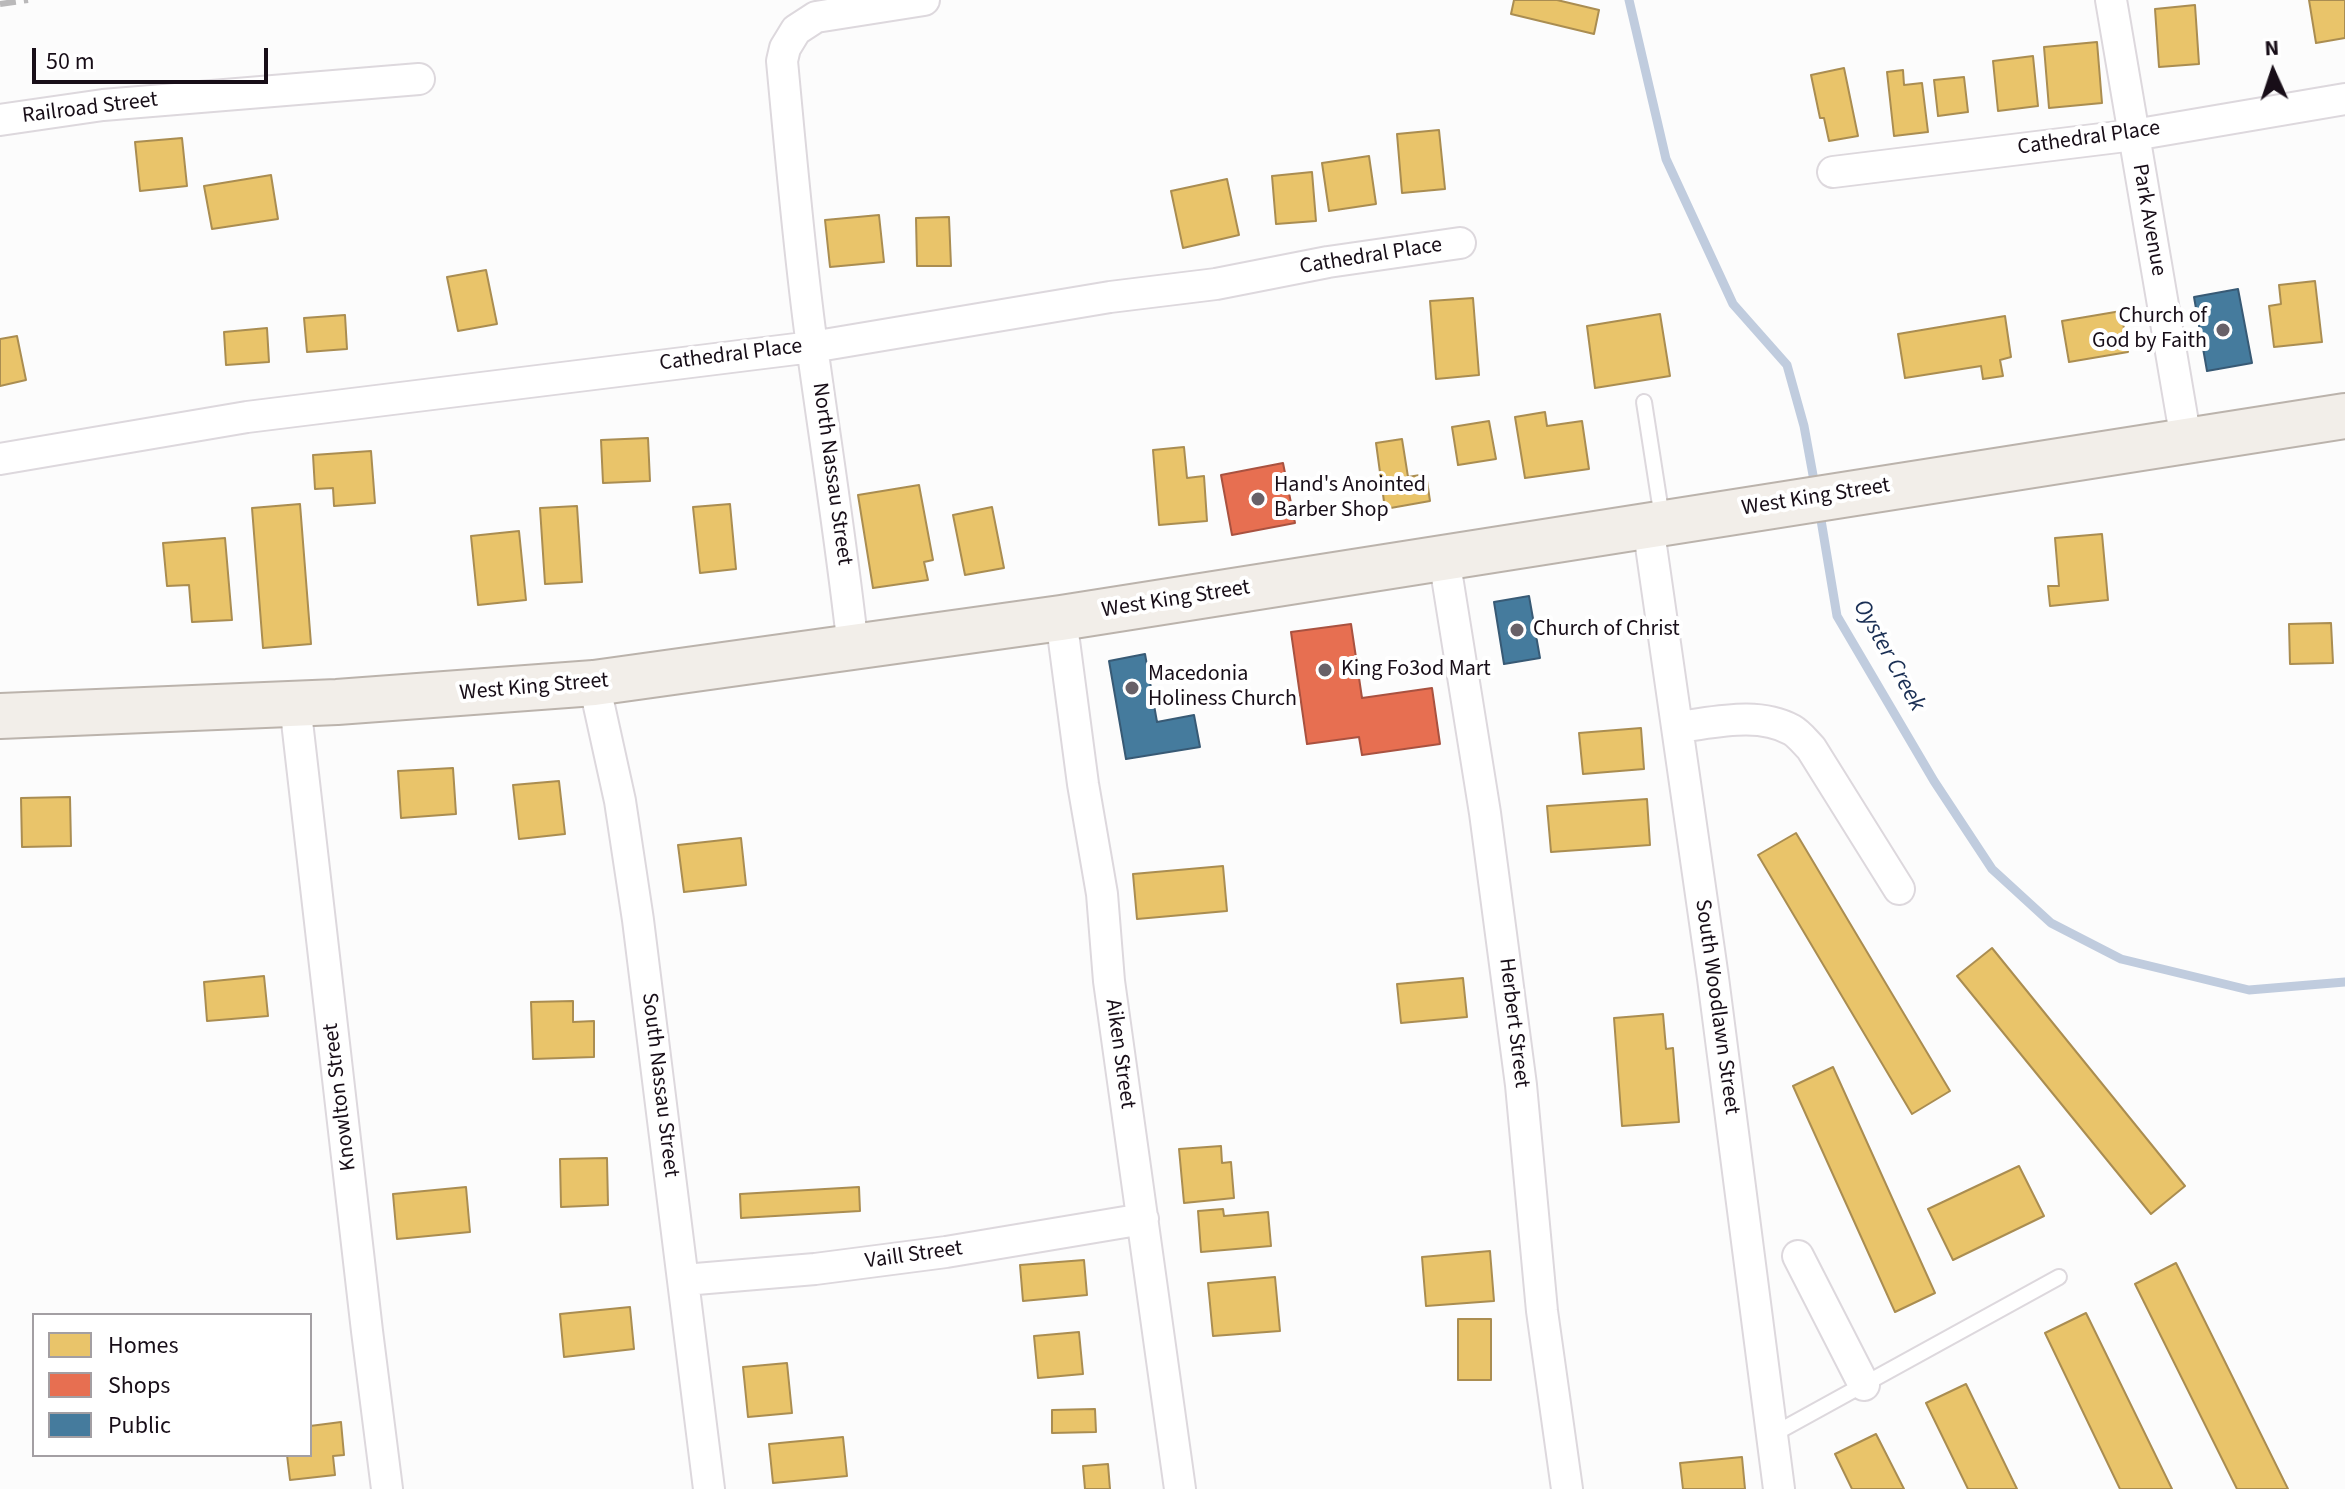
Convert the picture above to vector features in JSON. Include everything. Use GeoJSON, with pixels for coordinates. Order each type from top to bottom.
{"type":"FeatureCollection","features":[{"type":"Feature","properties":{"kind":"main road","name":"West King Street"},"geometry":{"type":"LineString","coordinates":[[0,716],[295,704],[474,694],[594,683],[1061,618],[2345,416]]}},
{"type":"Feature","properties":{"kind":"street","name":"North Nassau Street"},"geometry":{"type":"LineString","coordinates":[[853,648],[796,216],[782,61],[785,48],[796,30],[816,17],[924,0]]}},
{"type":"Feature","properties":{"kind":"street","name":"Park Avenue"},"geometry":{"type":"LineString","coordinates":[[2111,0],[2186,440]]}},
{"type":"Feature","properties":{"kind":"street","name":"Railroad Street"},"geometry":{"type":"LineString","coordinates":[[0,120],[103,105],[419,79]]}},
{"type":"Feature","properties":{"kind":"street","name":"Cathedral Place"},"geometry":{"type":"LineString","coordinates":[[1833,172],[2134,135],[2345,99]]}},
{"type":"Feature","properties":{"kind":"street","name":"Cathedral Place"},"geometry":{"type":"LineString","coordinates":[[0,459],[247,417],[812,347],[1460,243]]}},
{"type":"Feature","properties":{"kind":"street","name":"South Woodlawn Street"},"geometry":{"type":"LineString","coordinates":[[1656,524],[1677,727],[1779,1489]]}},
{"type":"Feature","properties":{"kind":"street","name":"Herbert Street"},"geometry":{"type":"LineString","coordinates":[[1444,558],[1485,813],[1519,1070],[1542,1311],[1567,1489]]}},
{"type":"Feature","properties":{"kind":"street","name":"Aiken Street"},"geometry":{"type":"LineString","coordinates":[[1061,618],[1083,784],[1102,894],[1109,981],[1180,1489]]}},
{"type":"Feature","properties":{"kind":"street","name":"South Nassau Street"},"geometry":{"type":"LineString","coordinates":[[594,683],[620,801],[636,905],[709,1489]]}},
{"type":"Feature","properties":{"kind":"street","name":"Knowlton Street"},"geometry":{"type":"LineString","coordinates":[[295,704],[387,1489]]}},
{"type":"Feature","properties":{"kind":"street"},"geometry":{"type":"LineString","coordinates":[[1677,727],[1742,719],[1774,723],[1795,731],[1811,748],[1899,889]]}},
{"type":"Feature","properties":{"kind":"street","name":"Vaill Street"},"geometry":{"type":"LineString","coordinates":[[684,1280],[815,1269],[946,1252],[1143,1219]]}},
{"type":"Feature","properties":{"kind":"street"},"geometry":{"type":"LineString","coordinates":[[1798,1256],[1864,1385]]}},
{"type":"Feature","properties":{"kind":"lane"},"geometry":{"type":"LineString","coordinates":[[1644,402],[1656,524]]}},
{"type":"Feature","properties":{"kind":"lane"},"geometry":{"type":"LineString","coordinates":[[1772,1436],[2059,1277]]}},
{"type":"Feature","properties":{"kind":"building: Homes"},"geometry":{"type":"Polygon","coordinates":[[[1514,0],[1557,0],[1599,10],[1594,34],[1511,14],[1514,0]]]}},
{"type":"Feature","properties":{"kind":"building: Homes"},"geometry":{"type":"Polygon","coordinates":[[[2309,0],[2345,0],[2345,38],[2316,43],[2309,0]]]}},
{"type":"Feature","properties":{"kind":"building: Homes"},"geometry":{"type":"Polygon","coordinates":[[[2195,5],[2199,64],[2159,67],[2155,9],[2195,5]]]}},
{"type":"Feature","properties":{"kind":"building: Homes"},"geometry":{"type":"Polygon","coordinates":[[[2097,42],[2102,103],[2049,108],[2044,47],[2097,42]]]}},
{"type":"Feature","properties":{"kind":"building: Homes"},"geometry":{"type":"Polygon","coordinates":[[[2033,56],[2038,106],[1998,111],[1993,61],[2033,56]]]}},
{"type":"Feature","properties":{"kind":"building: Homes"},"geometry":{"type":"Polygon","coordinates":[[[1844,68],[1858,136],[1829,141],[1824,118],[1820,118],[1811,75],[1844,68]]]}},
{"type":"Feature","properties":{"kind":"building: Homes"},"geometry":{"type":"Polygon","coordinates":[[[1903,70],[1904,85],[1922,83],[1928,132],[1894,136],[1887,72],[1903,70]]]}},
{"type":"Feature","properties":{"kind":"building: Homes"},"geometry":{"type":"Polygon","coordinates":[[[1964,77],[1968,112],[1938,116],[1934,80],[1964,77]]]}},
{"type":"Feature","properties":{"kind":"building: Homes"},"geometry":{"type":"Polygon","coordinates":[[[1439,130],[1445,189],[1402,193],[1397,134],[1439,130]]]}},
{"type":"Feature","properties":{"kind":"building: Homes"},"geometry":{"type":"Polygon","coordinates":[[[182,138],[187,186],[140,191],[135,142],[182,138]]]}},
{"type":"Feature","properties":{"kind":"building: Homes"},"geometry":{"type":"Polygon","coordinates":[[[1369,156],[1376,204],[1329,211],[1322,163],[1369,156]]]}},
{"type":"Feature","properties":{"kind":"building: Homes"},"geometry":{"type":"Polygon","coordinates":[[[1312,172],[1316,221],[1276,224],[1272,176],[1312,172]]]}},
{"type":"Feature","properties":{"kind":"building: Homes"},"geometry":{"type":"Polygon","coordinates":[[[271,175],[278,219],[212,229],[204,186],[271,175]]]}},
{"type":"Feature","properties":{"kind":"building: Homes"},"geometry":{"type":"Polygon","coordinates":[[[1227,179],[1239,235],[1183,248],[1171,191],[1227,179]]]}},
{"type":"Feature","properties":{"kind":"building: Homes"},"geometry":{"type":"Polygon","coordinates":[[[879,215],[884,262],[830,267],[825,220],[879,215]]]}},
{"type":"Feature","properties":{"kind":"building: Homes"},"geometry":{"type":"Polygon","coordinates":[[[949,217],[951,266],[917,266],[916,218],[949,217]]]}},
{"type":"Feature","properties":{"kind":"building: Homes"},"geometry":{"type":"Polygon","coordinates":[[[486,270],[497,324],[458,331],[447,277],[486,270]]]}},
{"type":"Feature","properties":{"kind":"building: Homes"},"geometry":{"type":"Polygon","coordinates":[[[2315,281],[2322,342],[2274,347],[2269,306],[2281,304],[2279,285],[2315,281]]]}},
{"type":"Feature","properties":{"kind":"building: Homes"},"geometry":{"type":"Polygon","coordinates":[[[1473,298],[1479,375],[1436,379],[1430,301],[1473,298]]]}},
{"type":"Feature","properties":{"kind":"building: Homes"},"geometry":{"type":"Polygon","coordinates":[[[2121,311],[2128,352],[2069,362],[2062,321],[2121,311]]]}},
{"type":"Feature","properties":{"kind":"building: Homes"},"geometry":{"type":"Polygon","coordinates":[[[1660,314],[1670,376],[1595,388],[1587,326],[1660,314]]]}},
{"type":"Feature","properties":{"kind":"building: Homes"},"geometry":{"type":"Polygon","coordinates":[[[345,315],[347,349],[307,352],[304,318],[345,315]]]}},
{"type":"Feature","properties":{"kind":"building: Homes"},"geometry":{"type":"Polygon","coordinates":[[[2005,316],[2011,357],[2000,360],[2003,376],[1983,379],[1981,366],[1905,378],[1898,334],[2005,316]]]}},
{"type":"Feature","properties":{"kind":"building: Homes"},"geometry":{"type":"Polygon","coordinates":[[[267,328],[269,362],[226,365],[224,332],[267,328]]]}},
{"type":"Feature","properties":{"kind":"building: Homes"},"geometry":{"type":"Polygon","coordinates":[[[17,336],[26,380],[0,386],[0,339],[17,336]]]}},
{"type":"Feature","properties":{"kind":"building: Homes"},"geometry":{"type":"Polygon","coordinates":[[[1545,412],[1547,426],[1582,421],[1589,469],[1525,478],[1515,417],[1545,412]]]}},
{"type":"Feature","properties":{"kind":"building: Homes"},"geometry":{"type":"Polygon","coordinates":[[[1489,421],[1496,459],[1458,465],[1452,427],[1489,421]]]}},
{"type":"Feature","properties":{"kind":"building: Homes"},"geometry":{"type":"Polygon","coordinates":[[[648,438],[650,481],[603,483],[601,440],[648,438]]]}},
{"type":"Feature","properties":{"kind":"building: Homes"},"geometry":{"type":"Polygon","coordinates":[[[1402,439],[1408,477],[1426,474],[1430,501],[1385,509],[1376,443],[1402,439]]]}},
{"type":"Feature","properties":{"kind":"building: Homes"},"geometry":{"type":"Polygon","coordinates":[[[1184,447],[1187,478],[1204,476],[1207,521],[1159,525],[1153,450],[1184,447]]]}},
{"type":"Feature","properties":{"kind":"building: Homes"},"geometry":{"type":"Polygon","coordinates":[[[371,451],[375,503],[334,506],[333,488],[315,489],[313,455],[371,451]]]}},
{"type":"Feature","properties":{"kind":"building: Homes"},"geometry":{"type":"Polygon","coordinates":[[[919,485],[933,560],[924,562],[928,580],[873,588],[858,495],[919,485]]]}},
{"type":"Feature","properties":{"kind":"building: Homes"},"geometry":{"type":"Polygon","coordinates":[[[300,504],[311,644],[263,648],[252,508],[300,504]]]}},
{"type":"Feature","properties":{"kind":"building: Homes"},"geometry":{"type":"Polygon","coordinates":[[[730,504],[736,569],[700,573],[693,507],[730,504]]]}},
{"type":"Feature","properties":{"kind":"building: Homes"},"geometry":{"type":"Polygon","coordinates":[[[577,506],[582,582],[545,584],[540,508],[577,506]]]}},
{"type":"Feature","properties":{"kind":"building: Homes"},"geometry":{"type":"Polygon","coordinates":[[[992,507],[1004,568],[965,575],[953,515],[992,507]]]}},
{"type":"Feature","properties":{"kind":"building: Homes"},"geometry":{"type":"Polygon","coordinates":[[[519,531],[526,600],[478,605],[471,536],[519,531]]]}},
{"type":"Feature","properties":{"kind":"building: Homes"},"geometry":{"type":"Polygon","coordinates":[[[2102,534],[2108,600],[2050,606],[2048,586],[2059,586],[2055,538],[2102,534]]]}},
{"type":"Feature","properties":{"kind":"building: Homes"},"geometry":{"type":"Polygon","coordinates":[[[225,538],[232,620],[192,622],[189,585],[167,586],[163,543],[225,538]]]}},
{"type":"Feature","properties":{"kind":"building: Homes"},"geometry":{"type":"Polygon","coordinates":[[[2331,623],[2333,663],[2290,664],[2289,624],[2331,623]]]}},
{"type":"Feature","properties":{"kind":"building: Homes"},"geometry":{"type":"Polygon","coordinates":[[[1641,728],[1644,769],[1583,774],[1579,733],[1641,728]]]}},
{"type":"Feature","properties":{"kind":"building: Homes"},"geometry":{"type":"Polygon","coordinates":[[[453,768],[456,814],[401,818],[398,771],[453,768]]]}},
{"type":"Feature","properties":{"kind":"building: Homes"},"geometry":{"type":"Polygon","coordinates":[[[559,781],[565,834],[519,839],[513,785],[559,781]]]}},
{"type":"Feature","properties":{"kind":"building: Homes"},"geometry":{"type":"Polygon","coordinates":[[[70,797],[71,846],[22,847],[21,798],[70,797]]]}},
{"type":"Feature","properties":{"kind":"building: Homes"},"geometry":{"type":"Polygon","coordinates":[[[1647,799],[1650,845],[1551,852],[1547,806],[1647,799]]]}},
{"type":"Feature","properties":{"kind":"building: Homes"},"geometry":{"type":"Polygon","coordinates":[[[1796,833],[1950,1091],[1912,1114],[1758,855],[1796,833]]]}},
{"type":"Feature","properties":{"kind":"building: Homes"},"geometry":{"type":"Polygon","coordinates":[[[741,838],[746,885],[684,892],[678,845],[741,838]]]}},
{"type":"Feature","properties":{"kind":"building: Homes"},"geometry":{"type":"Polygon","coordinates":[[[1223,866],[1227,911],[1137,919],[1133,874],[1223,866]]]}},
{"type":"Feature","properties":{"kind":"building: Homes"},"geometry":{"type":"Polygon","coordinates":[[[1992,948],[2185,1186],[2151,1214],[1957,976],[1992,948]]]}},
{"type":"Feature","properties":{"kind":"building: Homes"},"geometry":{"type":"Polygon","coordinates":[[[264,976],[268,1016],[207,1021],[204,982],[264,976]]]}},
{"type":"Feature","properties":{"kind":"building: Homes"},"geometry":{"type":"Polygon","coordinates":[[[1463,978],[1467,1017],[1401,1023],[1397,984],[1463,978]]]}},
{"type":"Feature","properties":{"kind":"building: Homes"},"geometry":{"type":"Polygon","coordinates":[[[573,1001],[573,1022],[594,1021],[594,1057],[533,1059],[531,1002],[573,1001]]]}},
{"type":"Feature","properties":{"kind":"building: Homes"},"geometry":{"type":"Polygon","coordinates":[[[1663,1014],[1666,1049],[1673,1048],[1679,1122],[1622,1126],[1614,1018],[1663,1014]]]}},
{"type":"Feature","properties":{"kind":"building: Homes"},"geometry":{"type":"Polygon","coordinates":[[[1833,1067],[1935,1293],[1895,1312],[1793,1086],[1833,1067]]]}},
{"type":"Feature","properties":{"kind":"building: Homes"},"geometry":{"type":"Polygon","coordinates":[[[1221,1146],[1222,1163],[1231,1162],[1234,1198],[1184,1203],[1179,1149],[1221,1146]]]}},
{"type":"Feature","properties":{"kind":"building: Homes"},"geometry":{"type":"Polygon","coordinates":[[[607,1158],[608,1205],[561,1207],[560,1159],[607,1158]]]}},
{"type":"Feature","properties":{"kind":"building: Homes"},"geometry":{"type":"Polygon","coordinates":[[[2019,1166],[2044,1216],[1953,1260],[1928,1209],[2019,1166]]]}},
{"type":"Feature","properties":{"kind":"building: Homes"},"geometry":{"type":"Polygon","coordinates":[[[466,1187],[470,1232],[397,1239],[393,1194],[466,1187]]]}},
{"type":"Feature","properties":{"kind":"building: Homes"},"geometry":{"type":"Polygon","coordinates":[[[859,1187],[860,1211],[741,1218],[740,1194],[859,1187]]]}},
{"type":"Feature","properties":{"kind":"building: Homes"},"geometry":{"type":"Polygon","coordinates":[[[1223,1209],[1224,1216],[1268,1212],[1271,1246],[1201,1252],[1198,1211],[1223,1209]]]}},
{"type":"Feature","properties":{"kind":"building: Homes"},"geometry":{"type":"Polygon","coordinates":[[[1490,1251],[1494,1301],[1426,1306],[1422,1257],[1490,1251]]]}},
{"type":"Feature","properties":{"kind":"building: Homes"},"geometry":{"type":"Polygon","coordinates":[[[1084,1260],[1087,1295],[1023,1301],[1020,1265],[1084,1260]]]}},
{"type":"Feature","properties":{"kind":"building: Homes"},"geometry":{"type":"Polygon","coordinates":[[[2176,1263],[2288,1489],[2237,1489],[2135,1284],[2176,1263]]]}},
{"type":"Feature","properties":{"kind":"building: Homes"},"geometry":{"type":"Polygon","coordinates":[[[1275,1277],[1280,1331],[1213,1336],[1208,1283],[1275,1277]]]}},
{"type":"Feature","properties":{"kind":"building: Homes"},"geometry":{"type":"Polygon","coordinates":[[[630,1307],[634,1349],[564,1357],[560,1314],[630,1307]]]}},
{"type":"Feature","properties":{"kind":"building: Homes"},"geometry":{"type":"Polygon","coordinates":[[[2086,1313],[2172,1489],[2120,1489],[2045,1333],[2086,1313]]]}},
{"type":"Feature","properties":{"kind":"building: Homes"},"geometry":{"type":"Polygon","coordinates":[[[1458,1319],[1491,1319],[1491,1380],[1458,1380],[1458,1319]]]}},
{"type":"Feature","properties":{"kind":"building: Homes"},"geometry":{"type":"Polygon","coordinates":[[[1079,1332],[1083,1374],[1038,1378],[1034,1336],[1079,1332]]]}},
{"type":"Feature","properties":{"kind":"building: Homes"},"geometry":{"type":"Polygon","coordinates":[[[787,1363],[792,1413],[748,1417],[743,1367],[787,1363]]]}},
{"type":"Feature","properties":{"kind":"building: Homes"},"geometry":{"type":"Polygon","coordinates":[[[1966,1384],[2017,1489],[1968,1489],[1926,1403],[1966,1384]]]}},
{"type":"Feature","properties":{"kind":"building: Homes"},"geometry":{"type":"Polygon","coordinates":[[[1095,1409],[1096,1432],[1052,1433],[1052,1410],[1095,1409]]]}},
{"type":"Feature","properties":{"kind":"building: Homes"},"geometry":{"type":"Polygon","coordinates":[[[341,1422],[344,1455],[333,1456],[335,1475],[290,1480],[287,1457],[312,1457],[312,1426],[341,1422]]]}},
{"type":"Feature","properties":{"kind":"building: Homes"},"geometry":{"type":"Polygon","coordinates":[[[1876,1434],[1904,1489],[1852,1489],[1835,1454],[1876,1434]]]}},
{"type":"Feature","properties":{"kind":"building: Homes"},"geometry":{"type":"Polygon","coordinates":[[[843,1437],[847,1476],[773,1483],[769,1444],[843,1437]]]}},
{"type":"Feature","properties":{"kind":"building: Homes"},"geometry":{"type":"Polygon","coordinates":[[[1742,1457],[1745,1489],[1683,1489],[1680,1463],[1742,1457]]]}},
{"type":"Feature","properties":{"kind":"building: Homes"},"geometry":{"type":"Polygon","coordinates":[[[1108,1464],[1110,1489],[1085,1489],[1083,1466],[1108,1464]]]}},
{"type":"Feature","properties":{"kind":"building: Shops","name":"Hand's Anointed Barber Shop"},"geometry":{"type":"Polygon","coordinates":[[[1283,463],[1295,523],[1232,535],[1221,475],[1283,463]]]}},
{"type":"Feature","properties":{"kind":"building: Shops"},"geometry":{"type":"Polygon","coordinates":[[[1351,624],[1362,698],[1432,688],[1440,744],[1362,755],[1359,737],[1307,744],[1291,632],[1351,624]]]}},
{"type":"Feature","properties":{"kind":"building: Public","name":"Church of God by Faith"},"geometry":{"type":"Polygon","coordinates":[[[2238,289],[2252,363],[2207,371],[2194,297],[2238,289]]]}},
{"type":"Feature","properties":{"kind":"building: Public","name":"Church of Christ"},"geometry":{"type":"Polygon","coordinates":[[[1529,596],[1540,658],[1504,664],[1494,602],[1529,596]]]}},
{"type":"Feature","properties":{"kind":"building: Public","name":"Macedonia Holiness Church"},"geometry":{"type":"Polygon","coordinates":[[[1145,654],[1157,722],[1194,715],[1200,747],[1126,759],[1109,661],[1145,654]]]}},
{"type":"Feature","properties":{"kind":"waterway","name":"Oyster Creek"},"geometry":{"type":"LineString","coordinates":[[1629,0],[1666,159],[1733,304],[1787,365],[1804,426],[1815,486]]}},
{"type":"Feature","properties":{"kind":"waterway","name":"Oyster Creek"},"geometry":{"type":"LineString","coordinates":[[1819,508],[1837,616],[1934,781],[1992,869],[2051,923],[2121,959],[2249,990],[2345,982]]}},
{"type":"Feature","properties":{"kind":"railway"},"geometry":{"type":"LineString","coordinates":[[0,4],[28,0]]}},
{"type":"Feature","properties":{"kind":"place","name":"Church of God by Faith"},"geometry":{"type":"Point","coordinates":[2223,330]}},
{"type":"Feature","properties":{"kind":"place","name":"Hand's Anointed Barber Shop"},"geometry":{"type":"Point","coordinates":[1258,499]}},
{"type":"Feature","properties":{"kind":"place","name":"Church of Christ"},"geometry":{"type":"Point","coordinates":[1517,630]}},
{"type":"Feature","properties":{"kind":"place","name":"King Fo3od Mart"},"geometry":{"type":"Point","coordinates":[1325,670]}},
{"type":"Feature","properties":{"kind":"place","name":"Macedonia Holiness Church"},"geometry":{"type":"Point","coordinates":[1132,688]}}]}
